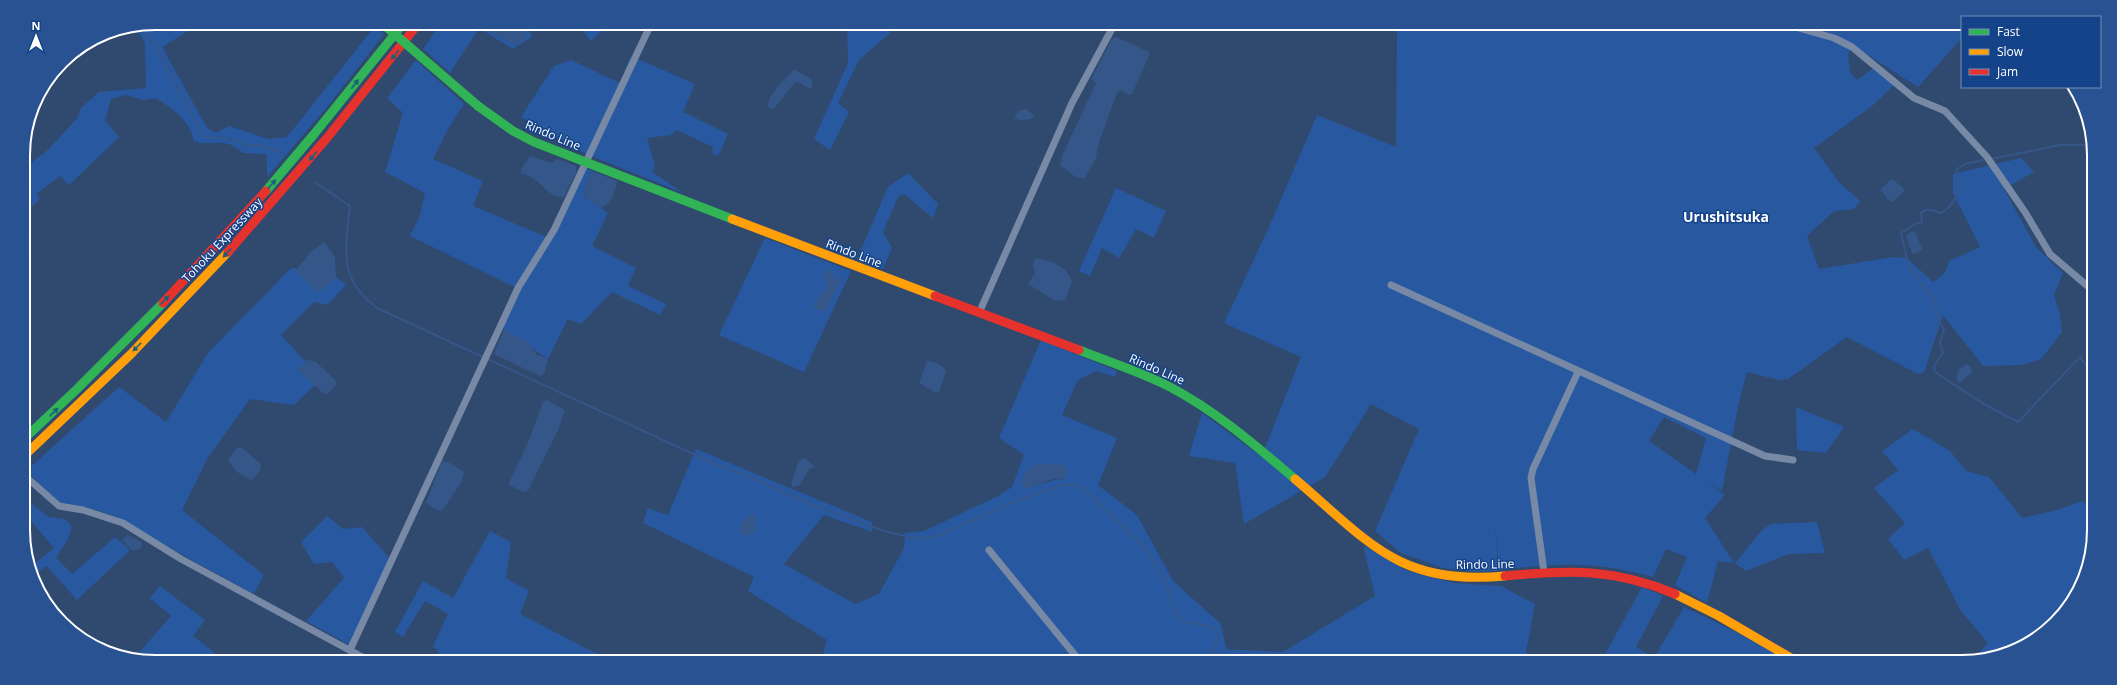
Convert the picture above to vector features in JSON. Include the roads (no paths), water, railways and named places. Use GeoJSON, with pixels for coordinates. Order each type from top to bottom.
{"type":"FeatureCollection","features":[{"type":"Feature","properties":{"kind":"main road","name":"Rindo Line"},"geometry":{"type":"LineString","coordinates":[[389,30],[478,106],[502,124],[534,142],[979,313],[1145,375],[1184,395],[1227,423],[1372,544],[1404,564],[1418,570],[1466,579],[1544,572],[1579,571],[1613,573],[1647,582],[1727,621],[1786,655]]}},
{"type":"Feature","properties":{"kind":"main road","name":"Tohoku Expressway"},"geometry":{"type":"LineString","coordinates":[[30,433],[143,323],[246,214],[334,111],[397,30]]}},
{"type":"Feature","properties":{"kind":"main road","name":"Tohoku Expressway"},"geometry":{"type":"LineString","coordinates":[[30,450],[152,332],[261,217],[338,126],[413,30]]}},
{"type":"Feature","properties":{"kind":"street"},"geometry":{"type":"LineString","coordinates":[[350,650],[518,288],[554,230],[647,30]]}},
{"type":"Feature","properties":{"kind":"street"},"geometry":{"type":"LineString","coordinates":[[979,313],[1072,103],[1111,30]]}},
{"type":"Feature","properties":{"kind":"street"},"geometry":{"type":"LineString","coordinates":[[1806,30],[1834,38],[1852,47],[1914,98],[1945,111],[1987,157],[2025,212],[2050,254],[2087,286]]}},
{"type":"Feature","properties":{"kind":"street"},"geometry":{"type":"LineString","coordinates":[[1391,285],[1578,372],[1765,456],[1793,460]]}},
{"type":"Feature","properties":{"kind":"street"},"geometry":{"type":"LineString","coordinates":[[1544,572],[1532,478],[1533,469],[1578,372]]}},
{"type":"Feature","properties":{"kind":"street"},"geometry":{"type":"LineString","coordinates":[[30,482],[58,506],[83,510],[123,523],[181,559],[359,655]]}},
{"type":"Feature","properties":{"kind":"street"},"geometry":{"type":"LineString","coordinates":[[989,550],[1075,655]]}},
{"type":"Feature","properties":{"kind":"waterway"},"geometry":{"type":"LineString","coordinates":[[145,30],[161,56],[203,136],[232,139],[249,146],[257,145],[281,152]]}},
{"type":"Feature","properties":{"kind":"waterway"},"geometry":{"type":"LineString","coordinates":[[1991,159],[2060,145],[2087,145]]}},
{"type":"Feature","properties":{"kind":"waterway"},"geometry":{"type":"LineString","coordinates":[[1983,160],[1965,164],[1956,170],[1960,181],[1960,188],[1955,199],[1947,209],[1941,213],[1930,210],[1924,211],[1921,213],[1922,222],[1915,224],[1901,233],[1909,268],[1935,300],[1937,319],[1944,329],[1940,342],[1943,353],[1934,366],[1935,372],[1982,403],[2018,422],[2080,357],[2087,367]]}},
{"type":"Feature","properties":{"kind":"waterway"},"geometry":{"type":"LineString","coordinates":[[316,183],[350,206],[346,251],[350,276],[356,287],[379,309],[715,464],[747,476],[810,504],[884,531],[918,539],[939,535],[1021,499],[1062,485],[1077,485],[1084,489],[1148,551],[1167,586],[1177,615],[1186,622],[1213,627],[1217,632],[1216,644],[1210,655]]}},
{"type":"Feature","properties":{"kind":"district","name":"Urushitsuka"},"geometry":{"type":"Point","coordinates":[1726,216]}}]}
